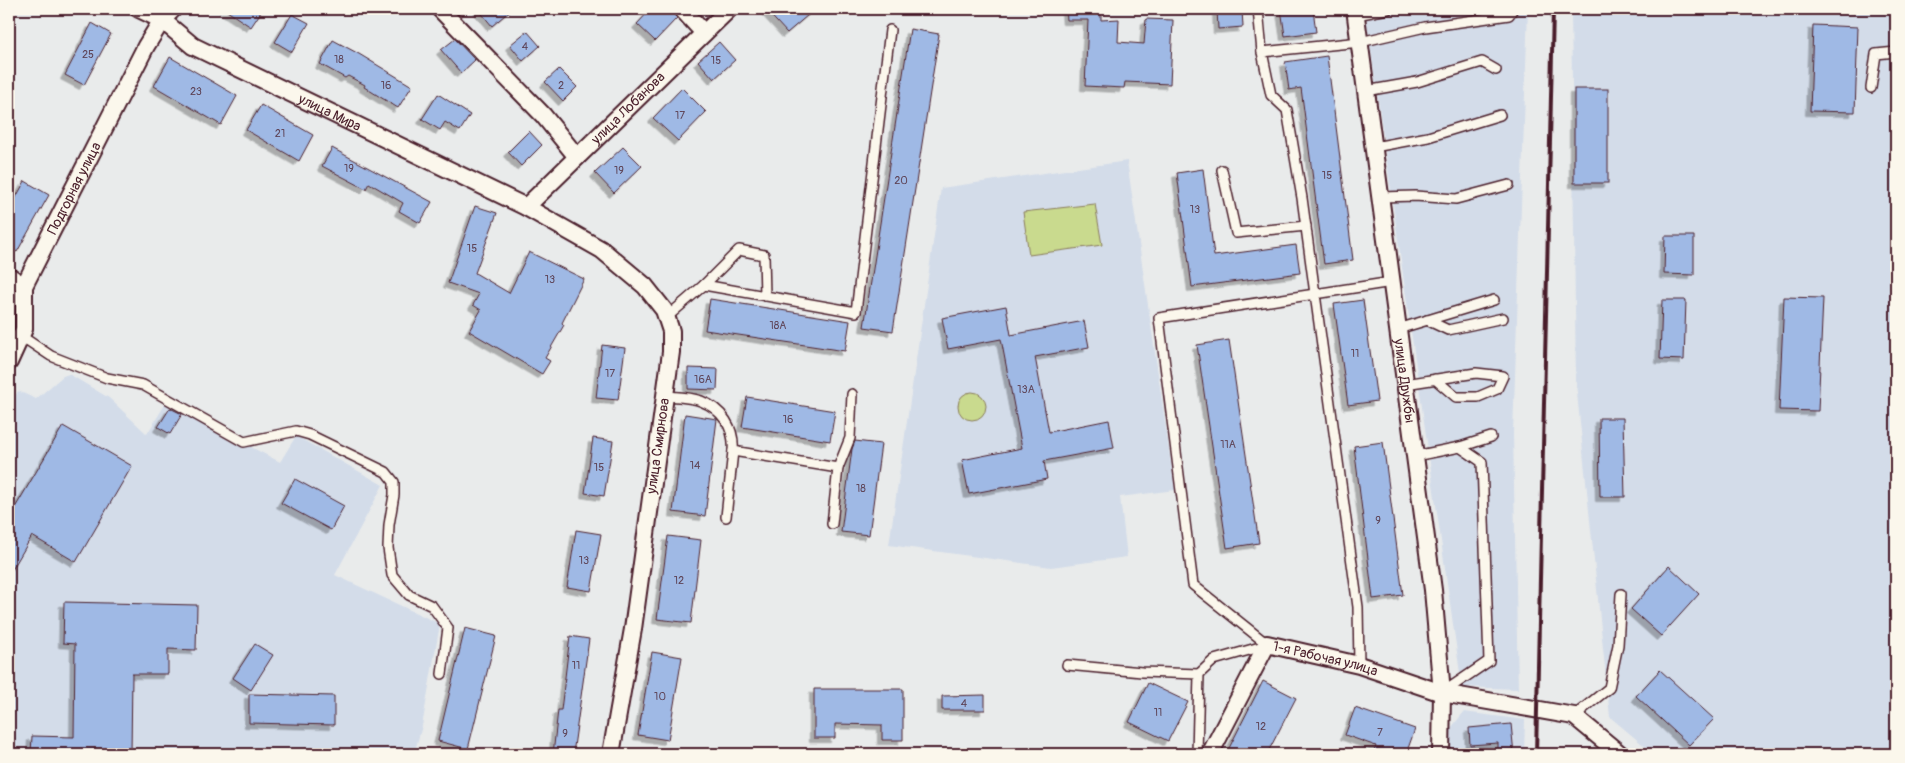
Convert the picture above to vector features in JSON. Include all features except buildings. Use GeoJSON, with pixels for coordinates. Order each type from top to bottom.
{"type":"FeatureCollection","features":[{"type":"Feature","properties":{"kind":"street","name":"улица Мира"},"geometry":{"type":"LineString","coordinates":[[139,9],[167,15],[193,46],[526,207]]}},
{"type":"Feature","properties":{"kind":"street"},"geometry":{"type":"LineString","coordinates":[[440,9],[543,115],[578,156]]}},
{"type":"Feature","properties":{"kind":"street"},"geometry":{"type":"LineString","coordinates":[[682,9],[704,33]]}},
{"type":"Feature","properties":{"kind":"street","name":"улица Лобанова"},"geometry":{"type":"LineString","coordinates":[[526,207],[729,9]]}},
{"type":"Feature","properties":{"kind":"street","name":"улица Дружбы"},"geometry":{"type":"LineString","coordinates":[[1355,12],[1433,590],[1442,694],[1441,754]]}},
{"type":"Feature","properties":{"kind":"street","name":"Подгорная улица"},"geometry":{"type":"LineString","coordinates":[[9,362],[24,329],[24,286],[146,46],[167,15]]}},
{"type":"Feature","properties":{"kind":"street","name":"улица Смирнова"},"geometry":{"type":"LineString","coordinates":[[526,207],[602,250],[645,286],[664,310],[671,330],[671,352],[633,629],[611,754]]}},
{"type":"Feature","properties":{"kind":"street"},"geometry":{"type":"LineString","coordinates":[[9,276],[24,286]]}},
{"type":"Feature","properties":{"kind":"street","name":"1-я Рабочая улица"},"geometry":{"type":"LineString","coordinates":[[1210,754],[1267,644],[1359,665],[1442,694],[1574,716]]}},
{"type":"Feature","properties":{"kind":"street"},"geometry":{"type":"LineString","coordinates":[[1574,716],[1620,754]]}},
{"type":"Feature","properties":{"kind":"lane"},"geometry":{"type":"LineString","coordinates":[[1258,9],[1262,52],[1271,95],[1287,110],[1306,226],[1358,607],[1359,665]]}},
{"type":"Feature","properties":{"kind":"lane"},"geometry":{"type":"LineString","coordinates":[[1355,12],[1388,9]]}},
{"type":"Feature","properties":{"kind":"lane"},"geometry":{"type":"LineString","coordinates":[[1262,52],[1360,42],[1425,27],[1509,15],[1513,9]]}},
{"type":"Feature","properties":{"kind":"lane"},"geometry":{"type":"LineString","coordinates":[[704,285],[856,312],[890,30]]}},
{"type":"Feature","properties":{"kind":"lane"},"geometry":{"type":"LineString","coordinates":[[1871,88],[1876,54],[1896,52]]}},
{"type":"Feature","properties":{"kind":"lane"},"geometry":{"type":"LineString","coordinates":[[1366,91],[1417,82],[1482,62],[1496,70]]}},
{"type":"Feature","properties":{"kind":"lane"},"geometry":{"type":"LineString","coordinates":[[1374,146],[1428,137],[1500,115]]}},
{"type":"Feature","properties":{"kind":"lane"},"geometry":{"type":"LineString","coordinates":[[1222,170],[1236,233],[1306,226]]}},
{"type":"Feature","properties":{"kind":"lane"},"geometry":{"type":"LineString","coordinates":[[1381,196],[1456,199],[1509,185]]}},
{"type":"Feature","properties":{"kind":"lane"},"geometry":{"type":"LineString","coordinates":[[667,318],[739,250],[764,255],[765,296]]}},
{"type":"Feature","properties":{"kind":"lane"},"geometry":{"type":"LineString","coordinates":[[1267,644],[1193,585],[1159,318],[1392,282]]}},
{"type":"Feature","properties":{"kind":"lane"},"geometry":{"type":"LineString","coordinates":[[1398,329],[1494,300]]}},
{"type":"Feature","properties":{"kind":"lane"},"geometry":{"type":"LineString","coordinates":[[1427,320],[1448,330],[1503,318]]}},
{"type":"Feature","properties":{"kind":"lane"},"geometry":{"type":"LineString","coordinates":[[21,336],[51,356],[107,378],[143,385],[244,442],[296,431],[310,435],[386,472],[394,482],[388,548],[392,575],[409,595],[432,606],[448,628],[442,674]]}},
{"type":"Feature","properties":{"kind":"lane"},"geometry":{"type":"LineString","coordinates":[[1406,384],[1435,379],[1476,373],[1503,376],[1497,389],[1478,397],[1456,397],[1435,379]]}},
{"type":"Feature","properties":{"kind":"lane"},"geometry":{"type":"LineString","coordinates":[[832,524],[838,468],[850,438],[852,394]]}},
{"type":"Feature","properties":{"kind":"lane"},"geometry":{"type":"LineString","coordinates":[[665,396],[701,401],[724,416],[734,440],[726,517]]}},
{"type":"Feature","properties":{"kind":"lane"},"geometry":{"type":"LineString","coordinates":[[1415,456],[1491,437]]}},
{"type":"Feature","properties":{"kind":"lane"},"geometry":{"type":"LineString","coordinates":[[1442,694],[1489,661],[1482,462],[1460,446]]}},
{"type":"Feature","properties":{"kind":"lane"},"geometry":{"type":"LineString","coordinates":[[732,451],[838,468]]}},
{"type":"Feature","properties":{"kind":"lane"},"geometry":{"type":"LineString","coordinates":[[1574,716],[1609,688],[1618,645],[1621,594]]}},
{"type":"Feature","properties":{"kind":"lane"},"geometry":{"type":"LineString","coordinates":[[1067,665],[1142,672],[1199,674],[1214,660],[1267,644]]}},
{"type":"Feature","properties":{"kind":"lane"},"geometry":{"type":"LineString","coordinates":[[1197,754],[1199,674]]}},
{"type":"Feature","properties":{"kind":"shaded area"},"geometry":{"type":"Polygon","coordinates":[[[1365,9],[1528,9],[1513,433],[1518,689],[1462,687],[1365,9]]]}},
{"type":"Feature","properties":{"kind":"shaded area"},"geometry":{"type":"Polygon","coordinates":[[[1571,9],[1896,9],[1896,754],[1654,754],[1610,717],[1576,383],[1571,9]]]}},
{"type":"Feature","properties":{"kind":"shaded area"},"geometry":{"type":"Polygon","coordinates":[[[1127,161],[1175,490],[1120,497],[1127,557],[1051,567],[889,545],[941,188],[1127,161]]]}},
{"type":"Feature","properties":{"kind":"shaded area"},"geometry":{"type":"Polygon","coordinates":[[[69,374],[109,398],[147,434],[166,403],[280,462],[296,436],[383,485],[335,575],[440,624],[422,726],[414,754],[9,754],[9,407],[18,391],[36,399],[63,376],[69,374]]]}},
{"type":"Feature","properties":{"kind":"shaded area"},"geometry":{"type":"Polygon","coordinates":[[[1464,712],[1525,720],[1524,754],[1451,754],[1451,728],[1464,712]]]}},
{"type":"Feature","properties":{"kind":"green space"},"geometry":{"type":"Polygon","coordinates":[[[1095,204],[1102,245],[1029,255],[1023,212],[1095,204]]]}},
{"type":"Feature","properties":{"kind":"green space"},"geometry":{"type":"Polygon","coordinates":[[[972,392],[982,396],[986,406],[982,416],[972,420],[962,416],[958,406],[962,396],[972,392]]]}},
{"type":"Feature","properties":{"kind":"railway"},"geometry":{"type":"LineString","coordinates":[[1536,754],[1553,9]]}}]}
